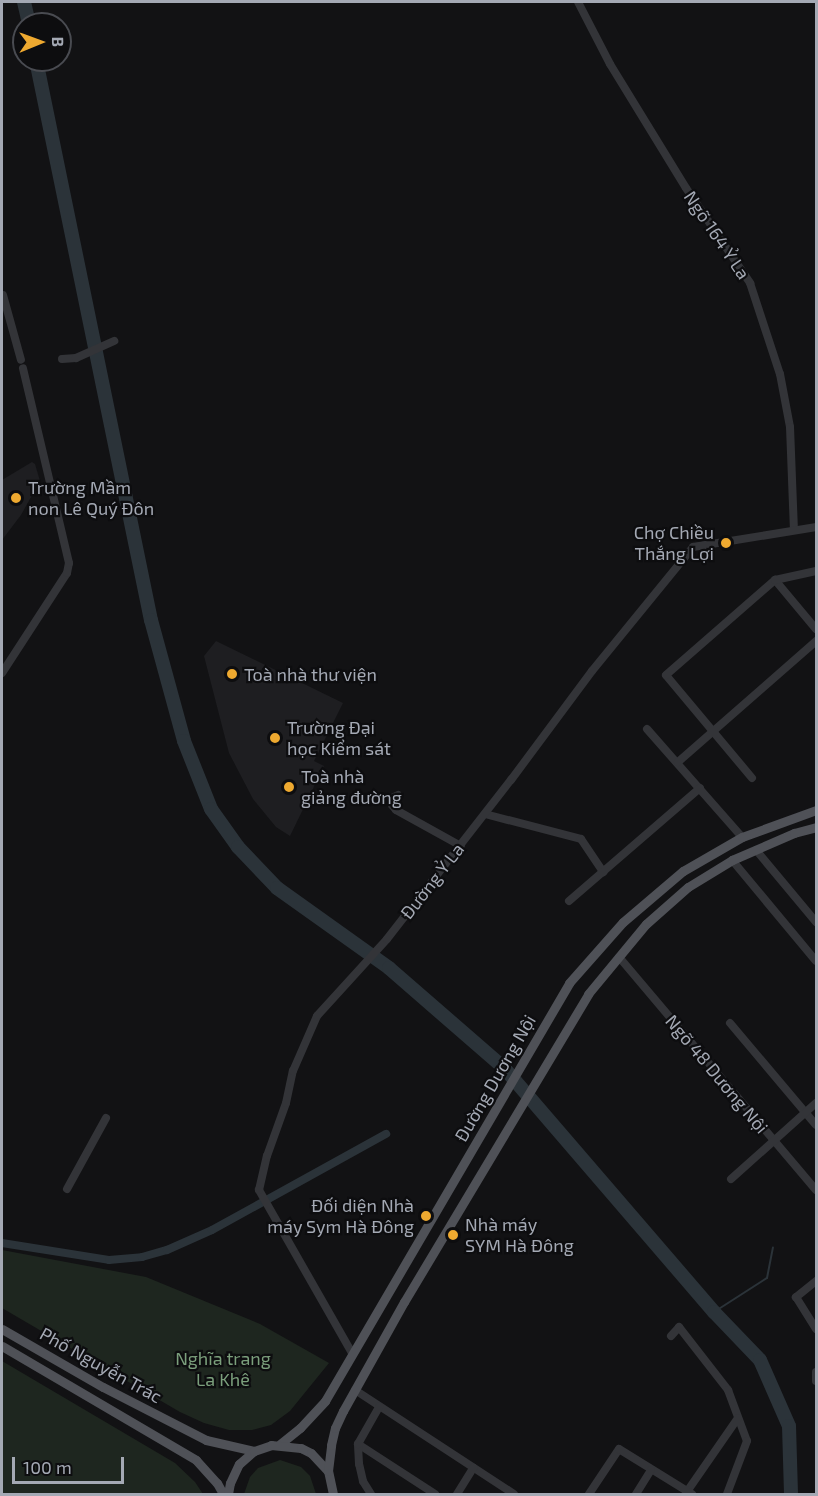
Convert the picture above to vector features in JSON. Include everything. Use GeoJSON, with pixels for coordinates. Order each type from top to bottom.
{"type":"FeatureCollection","features":[{"type":"Feature","properties":{"kind":"main road","name":"Đường Dương Nội"},"geometry":{"type":"LineString","coordinates":[[280,1444],[300,1428],[325,1401],[569,983],[623,922],[683,871],[742,837],[816,810]]}},
{"type":"Feature","properties":{"kind":"main road","name":"Đường Dương Nội"},"geometry":{"type":"LineString","coordinates":[[328,1472],[335,1428],[355,1390],[404,1302],[588,994],[646,924],[688,886],[732,860],[816,827]]}},
{"type":"Feature","properties":{"kind":"main road"},"geometry":{"type":"LineString","coordinates":[[389,1293],[404,1302]]}},
{"type":"Feature","properties":{"kind":"main road","name":"Phố Nguyễn Trác"},"geometry":{"type":"LineString","coordinates":[[2,1329],[103,1387],[206,1440],[254,1451]]}},
{"type":"Feature","properties":{"kind":"main road","name":"Phố Nguyễn Trác"},"geometry":{"type":"LineString","coordinates":[[2,1346],[196,1460],[208,1472],[223,1494]]}},
{"type":"Feature","properties":{"kind":"main road"},"geometry":{"type":"LineString","coordinates":[[96,1400],[103,1387]]}},
{"type":"Feature","properties":{"kind":"main road"},"geometry":{"type":"LineString","coordinates":[[228,1494],[234,1473],[245,1457],[254,1451],[280,1444],[301,1448],[311,1454],[328,1472],[333,1494]]}},
{"type":"Feature","properties":{"kind":"street","name":"Ngõ 164 Ỷ La"},"geometry":{"type":"LineString","coordinates":[[578,2],[610,64],[686,188],[750,283],[780,374],[790,427],[794,529]]}},
{"type":"Feature","properties":{"kind":"street"},"geometry":{"type":"LineString","coordinates":[[2,673],[67,573],[69,563],[22,364],[3,295]]}},
{"type":"Feature","properties":{"kind":"street"},"geometry":{"type":"LineString","coordinates":[[62,359],[85,355],[114,341]]}},
{"type":"Feature","properties":{"kind":"street","name":"Đường Ỷ La"},"geometry":{"type":"LineString","coordinates":[[352,1353],[259,1190],[267,1155],[286,1103],[293,1071],[317,1016],[364,967],[387,939],[461,846],[592,671],[693,548],[794,529],[816,528]]}},
{"type":"Feature","properties":{"kind":"street"},"geometry":{"type":"LineString","coordinates":[[752,778],[666,675],[775,580],[816,571]]}},
{"type":"Feature","properties":{"kind":"street"},"geometry":{"type":"LineString","coordinates":[[775,580],[816,629]]}},
{"type":"Feature","properties":{"kind":"street"},"geometry":{"type":"LineString","coordinates":[[678,762],[816,641]]}},
{"type":"Feature","properties":{"kind":"street"},"geometry":{"type":"LineString","coordinates":[[647,729],[742,837]]}},
{"type":"Feature","properties":{"kind":"street"},"geometry":{"type":"LineString","coordinates":[[569,901],[700,788]]}},
{"type":"Feature","properties":{"kind":"street"},"geometry":{"type":"LineString","coordinates":[[398,795],[392,798],[392,805],[396,810],[461,846]]}},
{"type":"Feature","properties":{"kind":"street"},"geometry":{"type":"LineString","coordinates":[[484,814],[581,839],[603,872]]}},
{"type":"Feature","properties":{"kind":"street"},"geometry":{"type":"LineString","coordinates":[[756,850],[816,921]]}},
{"type":"Feature","properties":{"kind":"street"},"geometry":{"type":"LineString","coordinates":[[732,860],[816,961]]}},
{"type":"Feature","properties":{"kind":"street","name":"Ngõ 48 Dương Nội"},"geometry":{"type":"LineString","coordinates":[[619,957],[816,1190]]}},
{"type":"Feature","properties":{"kind":"street"},"geometry":{"type":"LineString","coordinates":[[730,1023],[816,1125]]}},
{"type":"Feature","properties":{"kind":"street"},"geometry":{"type":"LineString","coordinates":[[731,1179],[816,1103]]}},
{"type":"Feature","properties":{"kind":"street"},"geometry":{"type":"LineString","coordinates":[[67,1189],[106,1118]]}},
{"type":"Feature","properties":{"kind":"street"},"geometry":{"type":"LineString","coordinates":[[816,1281],[796,1297],[816,1329]]}},
{"type":"Feature","properties":{"kind":"street"},"geometry":{"type":"LineString","coordinates":[[671,1336],[679,1327],[728,1390],[747,1441],[727,1494]]}},
{"type":"Feature","properties":{"kind":"street"},"geometry":{"type":"LineString","coordinates":[[816,1372],[816,1381]]}},
{"type":"Feature","properties":{"kind":"street"},"geometry":{"type":"LineString","coordinates":[[355,1390],[514,1494]]}},
{"type":"Feature","properties":{"kind":"street"},"geometry":{"type":"LineString","coordinates":[[371,1494],[363,1481],[358,1444],[379,1407]]}},
{"type":"Feature","properties":{"kind":"street"},"geometry":{"type":"LineString","coordinates":[[589,1494],[619,1449],[688,1493],[738,1418]]}},
{"type":"Feature","properties":{"kind":"street"},"geometry":{"type":"LineString","coordinates":[[358,1444],[435,1494]]}},
{"type":"Feature","properties":{"kind":"street"},"geometry":{"type":"LineString","coordinates":[[457,1494],[473,1468]]}},
{"type":"Feature","properties":{"kind":"street"},"geometry":{"type":"LineString","coordinates":[[636,1494],[651,1470]]}},
{"type":"Feature","properties":{"kind":"shaded area","name":"Trường Mầm non Lê Quý Đôn"},"geometry":{"type":"Polygon","coordinates":[[[32,462],[35,464],[40,481],[21,515],[2,540],[2,480],[32,462]]]}},
{"type":"Feature","properties":{"kind":"shaded area","name":"Trường Đại học Kiểm sát"},"geometry":{"type":"Polygon","coordinates":[[[216,641],[343,703],[314,761],[324,766],[290,836],[276,827],[253,799],[229,753],[204,656],[216,641]]]}},
{"type":"Feature","properties":{"kind":"green space","name":"Nghĩa trang La Khê"},"geometry":{"type":"Polygon","coordinates":[[[2,1250],[146,1277],[260,1324],[329,1363],[290,1411],[271,1425],[252,1430],[229,1430],[204,1423],[180,1412],[2,1308],[2,1250]]]}},
{"type":"Feature","properties":{"kind":"green space"},"geometry":{"type":"Polygon","coordinates":[[[2,1361],[175,1463],[195,1482],[203,1494],[2,1494],[2,1361]]]}},
{"type":"Feature","properties":{"kind":"green space"},"geometry":{"type":"Polygon","coordinates":[[[280,1460],[301,1467],[310,1476],[316,1494],[244,1494],[250,1477],[258,1468],[280,1460]]]}},
{"type":"Feature","properties":{"kind":"waterway"},"geometry":{"type":"LineString","coordinates":[[24,2],[26,12]]}},
{"type":"Feature","properties":{"kind":"waterway"},"geometry":{"type":"LineString","coordinates":[[38,72],[151,620],[184,741],[211,809],[238,847],[277,888],[389,968],[505,1069],[714,1312],[760,1360],[789,1426],[791,1494]]}},
{"type":"Feature","properties":{"kind":"waterway"},"geometry":{"type":"LineString","coordinates":[[2,1243],[109,1260],[142,1257],[167,1250],[212,1230],[386,1134]]}},
{"type":"Feature","properties":{"kind":"waterway"},"geometry":{"type":"LineString","coordinates":[[714,1312],[767,1278],[773,1248]]}},
{"type":"Feature","properties":{"kind":"place","name":"Trường Mầm non Lê Quý Đôn"},"geometry":{"type":"Point","coordinates":[16,498]}},
{"type":"Feature","properties":{"kind":"place","name":"Chợ Chiều Thắng Lợi"},"geometry":{"type":"Point","coordinates":[726,543]}},
{"type":"Feature","properties":{"kind":"place","name":"Toà nhà thư viện"},"geometry":{"type":"Point","coordinates":[232,674]}},
{"type":"Feature","properties":{"kind":"place","name":"Trường Đại học Kiểm sát"},"geometry":{"type":"Point","coordinates":[275,738]}},
{"type":"Feature","properties":{"kind":"place","name":"Toà nhà giảng đường"},"geometry":{"type":"Point","coordinates":[289,787]}},
{"type":"Feature","properties":{"kind":"place","name":"Đối diện Nhà máy Sym Hà Đông"},"geometry":{"type":"Point","coordinates":[426,1216]}},
{"type":"Feature","properties":{"kind":"place","name":"Nhà máy SYM Hà Đông"},"geometry":{"type":"Point","coordinates":[453,1235]}}]}
